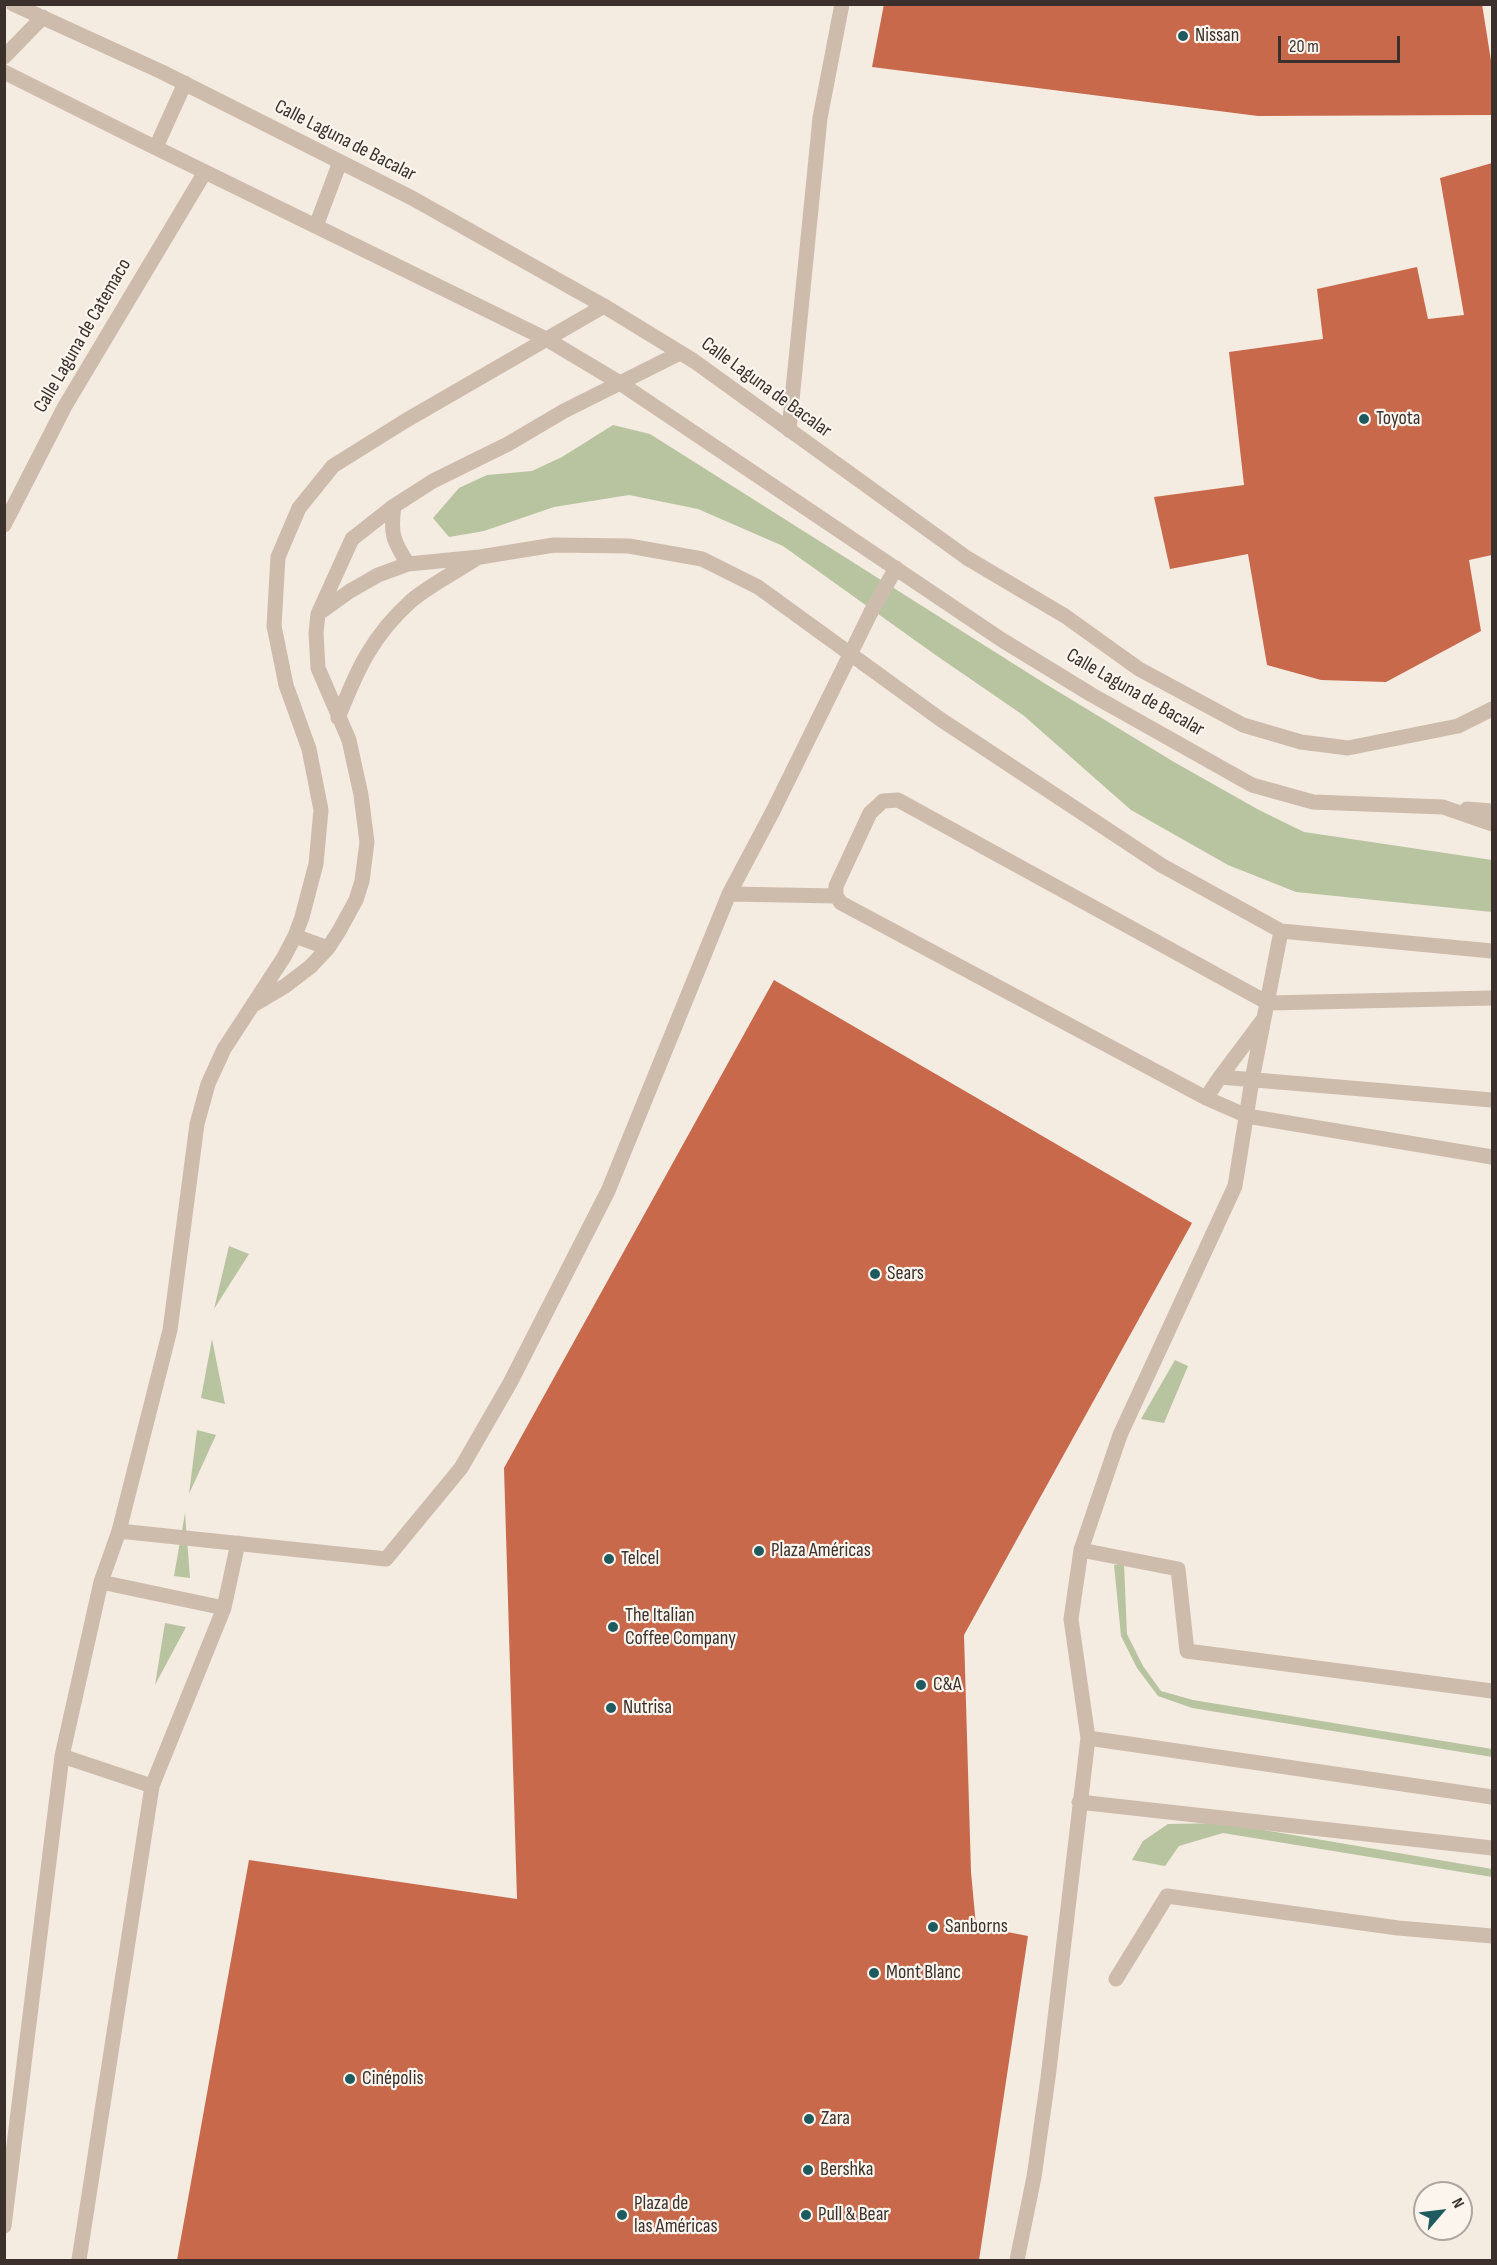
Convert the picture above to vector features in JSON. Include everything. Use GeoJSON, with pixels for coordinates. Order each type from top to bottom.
{"type":"FeatureCollection","features":[{"type":"Feature","properties":{"kind":"street","name":"Calle Laguna de Bacalar"},"geometry":{"type":"LineString","coordinates":[[13,4],[185,83],[412,198],[604,306],[680,353],[967,558],[1065,616],[1139,669],[1243,725],[1302,742],[1348,748],[1458,726],[1492,709]]}},
{"type":"Feature","properties":{"kind":"street"},"geometry":{"type":"LineString","coordinates":[[789,430],[820,118],[842,4]]}},
{"type":"Feature","properties":{"kind":"street"},"geometry":{"type":"LineString","coordinates":[[4,57],[43,17]]}},
{"type":"Feature","properties":{"kind":"street","name":"Calle Laguna de Bacalar"},"geometry":{"type":"LineString","coordinates":[[4,72],[548,340],[620,383],[1002,639],[1092,695],[1252,784],[1313,802],[1443,807],[1492,824]]}},
{"type":"Feature","properties":{"kind":"street"},"geometry":{"type":"LineString","coordinates":[[156,147],[185,83]]}},
{"type":"Feature","properties":{"kind":"street"},"geometry":{"type":"LineString","coordinates":[[316,226],[340,162]]}},
{"type":"Feature","properties":{"kind":"street","name":"Calle Laguna de Catemaco"},"geometry":{"type":"LineString","coordinates":[[4,525],[65,406],[205,172]]}},
{"type":"Feature","properties":{"kind":"street"},"geometry":{"type":"LineString","coordinates":[[4,2226],[62,1756],[101,1582],[119,1532],[170,1330],[198,1124],[208,1084],[224,1048],[284,957],[295,936],[316,864],[321,810],[309,749],[286,686],[274,626],[278,557],[299,508],[333,466],[405,421],[604,306]]}},
{"type":"Feature","properties":{"kind":"street"},"geometry":{"type":"LineString","coordinates":[[250,1007],[285,986],[310,967],[328,948],[356,900],[362,881],[367,842],[361,795],[349,740],[318,668],[316,633],[318,614],[352,539],[394,506],[433,481],[508,444],[564,411],[680,353]]}},
{"type":"Feature","properties":{"kind":"street"},"geometry":{"type":"LineString","coordinates":[[394,506],[391,527],[397,547],[408,564]]}},
{"type":"Feature","properties":{"kind":"street"},"geometry":{"type":"LineString","coordinates":[[318,614],[368,581],[408,564],[480,557],[554,545],[628,546],[702,559],[758,587],[940,719],[1161,865],[1281,931],[1492,951]]}},
{"type":"Feature","properties":{"kind":"street"},"geometry":{"type":"LineString","coordinates":[[338,718],[356,671],[379,634],[412,600],[480,557]]}},
{"type":"Feature","properties":{"kind":"street"},"geometry":{"type":"LineString","coordinates":[[119,1532],[386,1559],[460,1468],[510,1383],[608,1191],[729,894],[773,811],[871,612],[896,568]]}},
{"type":"Feature","properties":{"kind":"street"},"geometry":{"type":"LineString","coordinates":[[1458,726],[1492,723]]}},
{"type":"Feature","properties":{"kind":"street"},"geometry":{"type":"LineString","coordinates":[[1492,998],[1267,1010],[898,800],[883,801],[870,813],[836,885],[836,896],[841,903],[1206,1098],[1248,1116],[1492,1157]]}},
{"type":"Feature","properties":{"kind":"street"},"geometry":{"type":"LineString","coordinates":[[1443,807],[1492,812]]}},
{"type":"Feature","properties":{"kind":"street"},"geometry":{"type":"LineString","coordinates":[[729,894],[836,896]]}},
{"type":"Feature","properties":{"kind":"street"},"geometry":{"type":"LineString","coordinates":[[1017,2260],[1034,2177],[1088,1738],[1071,1619],[1081,1550],[1120,1435],[1235,1186],[1252,1080],[1281,931]]}},
{"type":"Feature","properties":{"kind":"street"},"geometry":{"type":"LineString","coordinates":[[295,936],[328,948]]}},
{"type":"Feature","properties":{"kind":"street"},"geometry":{"type":"LineString","coordinates":[[1206,1098],[1267,1010]]}},
{"type":"Feature","properties":{"kind":"street"},"geometry":{"type":"LineString","coordinates":[[1220,1077],[1492,1100]]}},
{"type":"Feature","properties":{"kind":"street"},"geometry":{"type":"LineString","coordinates":[[79,2260],[152,1786],[224,1608],[238,1543]]}},
{"type":"Feature","properties":{"kind":"street"},"geometry":{"type":"LineString","coordinates":[[1081,1550],[1178,1569],[1187,1652],[1492,1691]]}},
{"type":"Feature","properties":{"kind":"street"},"geometry":{"type":"LineString","coordinates":[[101,1582],[224,1608]]}},
{"type":"Feature","properties":{"kind":"street"},"geometry":{"type":"LineString","coordinates":[[1088,1738],[1492,1797]]}},
{"type":"Feature","properties":{"kind":"street"},"geometry":{"type":"LineString","coordinates":[[62,1756],[152,1786]]}},
{"type":"Feature","properties":{"kind":"street"},"geometry":{"type":"LineString","coordinates":[[1079,1802],[1492,1848]]}},
{"type":"Feature","properties":{"kind":"street"},"geometry":{"type":"LineString","coordinates":[[1116,1979],[1167,1896],[1398,1928],[1492,1936]]}},
{"type":"Feature","properties":{"kind":"green space"},"geometry":{"type":"Polygon","coordinates":[[[613,425],[650,434],[1044,683],[1174,762],[1259,810],[1304,832],[1492,860],[1492,912],[1296,892],[1228,865],[1131,810],[1023,715],[783,546],[698,509],[629,495],[554,507],[484,531],[449,537],[433,518],[459,488],[487,475],[532,471],[562,457],[613,425]]]}},
{"type":"Feature","properties":{"kind":"green space"},"geometry":{"type":"Polygon","coordinates":[[[229,1246],[249,1254],[214,1309],[229,1246]]]}},
{"type":"Feature","properties":{"kind":"green space"},"geometry":{"type":"Polygon","coordinates":[[[212,1339],[225,1404],[201,1398],[212,1339]]]}},
{"type":"Feature","properties":{"kind":"green space"},"geometry":{"type":"Polygon","coordinates":[[[1175,1360],[1188,1366],[1164,1423],[1141,1419],[1175,1360]]]}},
{"type":"Feature","properties":{"kind":"green space"},"geometry":{"type":"Polygon","coordinates":[[[197,1430],[216,1435],[189,1494],[197,1430]]]}},
{"type":"Feature","properties":{"kind":"green space"},"geometry":{"type":"Polygon","coordinates":[[[185,1513],[190,1578],[174,1576],[185,1513]]]}},
{"type":"Feature","properties":{"kind":"green space"},"geometry":{"type":"Polygon","coordinates":[[[1124,1564],[1127,1634],[1143,1666],[1161,1691],[1193,1700],[1492,1749],[1492,1757],[1192,1708],[1158,1696],[1137,1668],[1121,1636],[1114,1565],[1124,1564]]]}},
{"type":"Feature","properties":{"kind":"green space"},"geometry":{"type":"Polygon","coordinates":[[[165,1623],[186,1627],[155,1685],[165,1623]]]}},
{"type":"Feature","properties":{"kind":"green space"},"geometry":{"type":"Polygon","coordinates":[[[1223,1823],[1492,1869],[1492,1877],[1223,1833],[1179,1846],[1165,1866],[1132,1860],[1143,1841],[1168,1824],[1223,1823]]]}},
{"type":"Feature","properties":{"kind":"building","name":"Nissan"},"geometry":{"type":"Polygon","coordinates":[[[884,4],[1482,4],[1492,67],[1492,115],[1258,116],[872,67],[884,4]]]}},
{"type":"Feature","properties":{"kind":"building","name":"Toyota"},"geometry":{"type":"Polygon","coordinates":[[[1492,163],[1492,555],[1469,560],[1481,631],[1386,682],[1321,680],[1267,665],[1248,554],[1170,569],[1154,497],[1244,485],[1229,352],[1323,339],[1317,289],[1417,267],[1428,319],[1464,315],[1440,178],[1492,163]]]}},
{"type":"Feature","properties":{"kind":"building","name":"Plaza Américas"},"geometry":{"type":"Polygon","coordinates":[[[774,980],[1192,1223],[964,1635],[971,1872],[976,1926],[1028,1936],[979,2260],[177,2260],[249,1860],[517,1899],[504,1468],[774,980]]]}},
{"type":"Feature","properties":{"kind":"place","name":"Nissan"},"geometry":{"type":"Point","coordinates":[1183,36]}},
{"type":"Feature","properties":{"kind":"place","name":"Toyota"},"geometry":{"type":"Point","coordinates":[1364,419]}},
{"type":"Feature","properties":{"kind":"place","name":"Sears"},"geometry":{"type":"Point","coordinates":[875,1274]}},
{"type":"Feature","properties":{"kind":"place","name":"Plaza Américas"},"geometry":{"type":"Point","coordinates":[759,1551]}},
{"type":"Feature","properties":{"kind":"place","name":"Telcel"},"geometry":{"type":"Point","coordinates":[609,1559]}},
{"type":"Feature","properties":{"kind":"place","name":"The Italian Coffee Company"},"geometry":{"type":"Point","coordinates":[613,1627]}},
{"type":"Feature","properties":{"kind":"place","name":"C&A"},"geometry":{"type":"Point","coordinates":[921,1685]}},
{"type":"Feature","properties":{"kind":"place","name":"Nutrisa"},"geometry":{"type":"Point","coordinates":[611,1708]}},
{"type":"Feature","properties":{"kind":"place","name":"Sanborns"},"geometry":{"type":"Point","coordinates":[933,1927]}},
{"type":"Feature","properties":{"kind":"place","name":"Mont Blanc"},"geometry":{"type":"Point","coordinates":[874,1973]}},
{"type":"Feature","properties":{"kind":"place","name":"Cinépolis"},"geometry":{"type":"Point","coordinates":[350,2079]}},
{"type":"Feature","properties":{"kind":"place","name":"Zara"},"geometry":{"type":"Point","coordinates":[809,2119]}},
{"type":"Feature","properties":{"kind":"place","name":"Bershka"},"geometry":{"type":"Point","coordinates":[808,2170]}},
{"type":"Feature","properties":{"kind":"place","name":"Plaza de las Américas"},"geometry":{"type":"Point","coordinates":[622,2215]}},
{"type":"Feature","properties":{"kind":"place","name":"Pull & Bear"},"geometry":{"type":"Point","coordinates":[806,2215]}}]}
